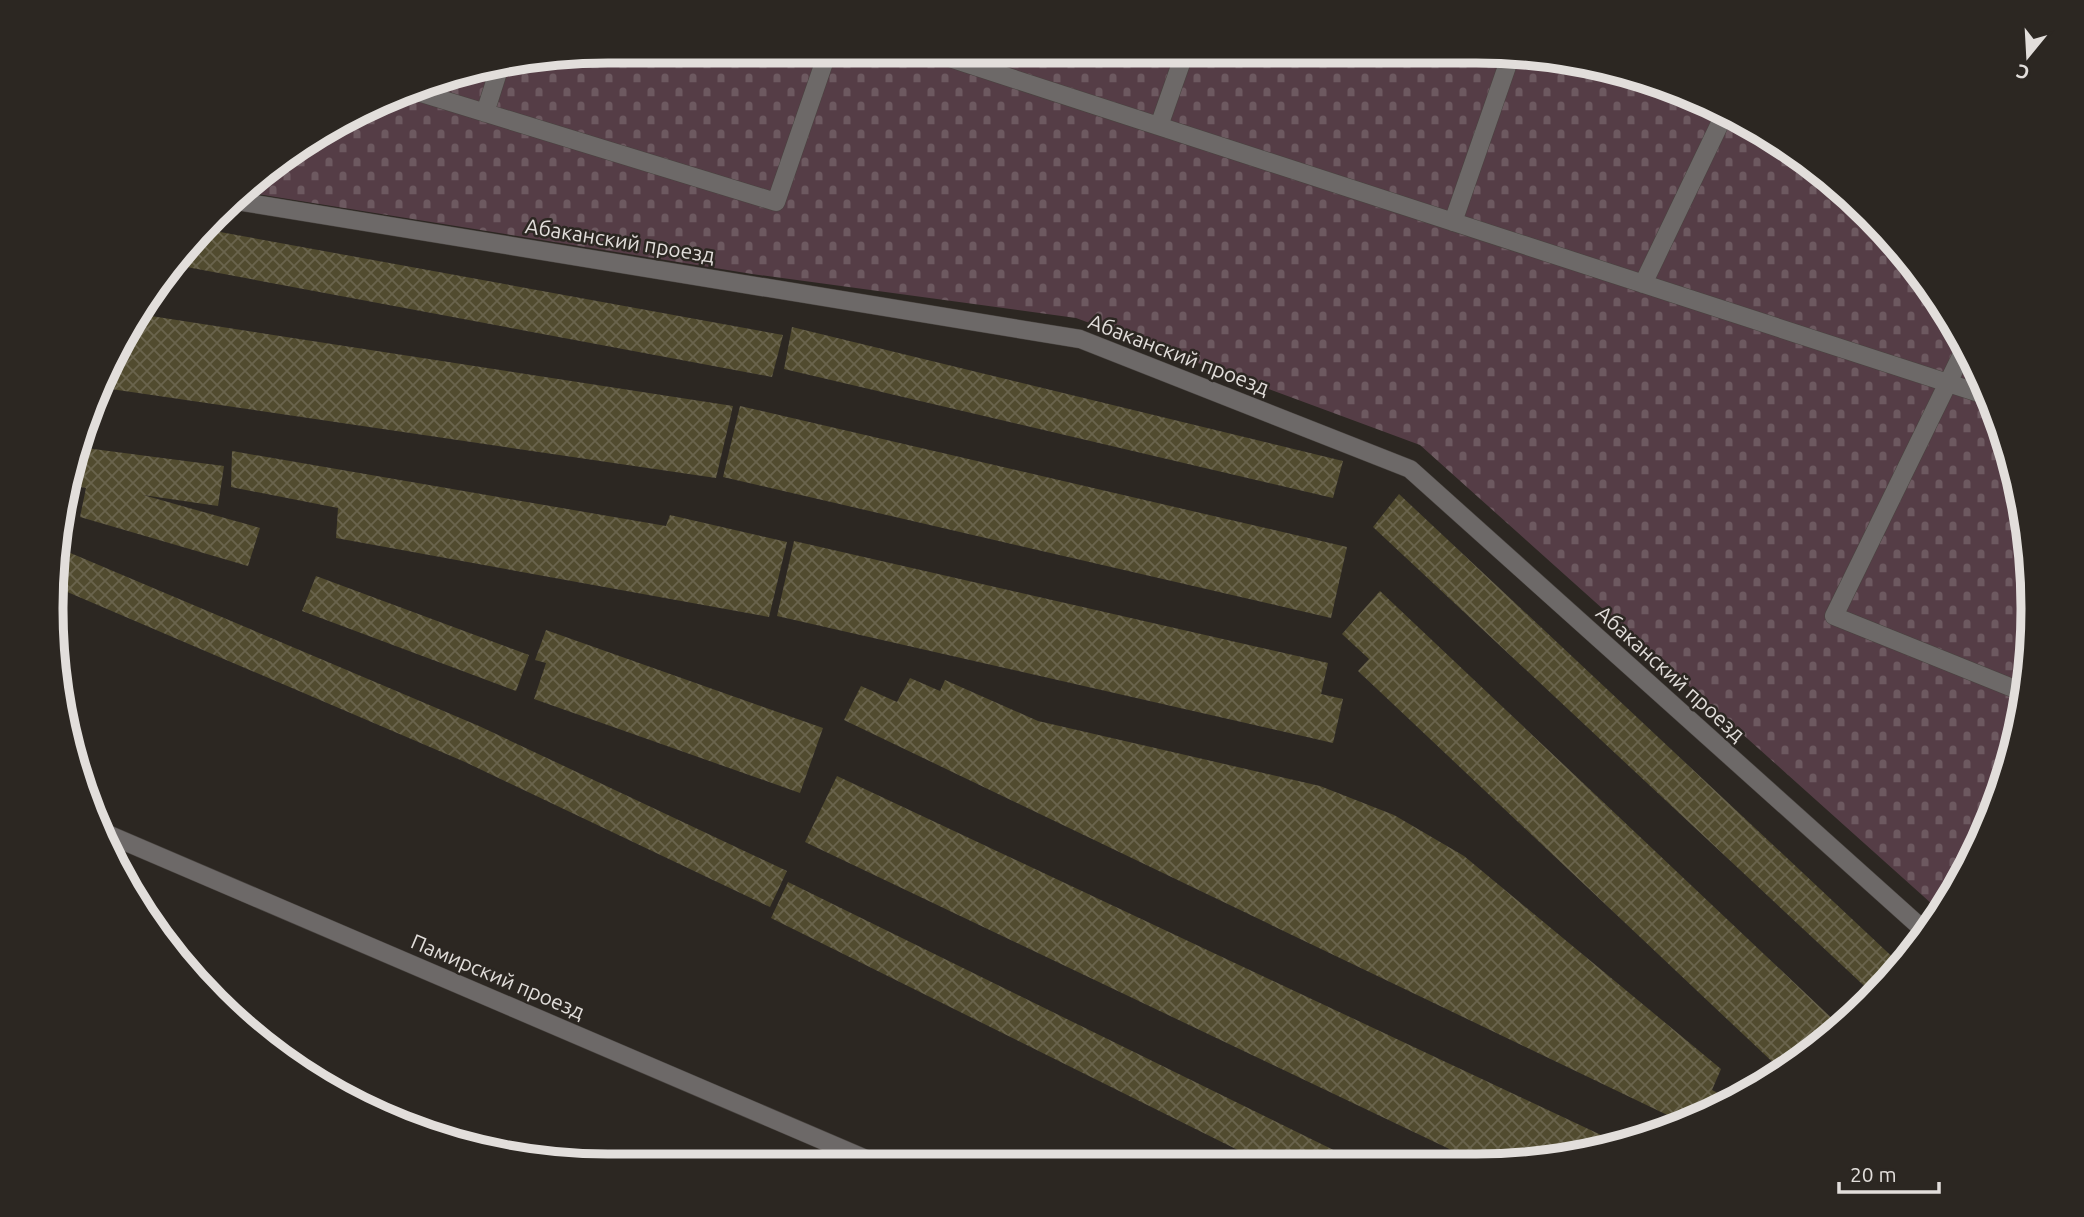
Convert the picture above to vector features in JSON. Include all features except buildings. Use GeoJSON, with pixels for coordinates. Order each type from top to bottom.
{"type":"FeatureCollection","features":[{"type":"Feature","properties":{"kind":"street"},"geometry":{"type":"LineString","coordinates":[[426,95],[776,202],[824,63]]}},
{"type":"Feature","properties":{"kind":"street"},"geometry":{"type":"LineString","coordinates":[[964,63],[1976,392]]}},
{"type":"Feature","properties":{"kind":"street"},"geometry":{"type":"LineString","coordinates":[[1159,127],[1181,63]]}},
{"type":"Feature","properties":{"kind":"street"},"geometry":{"type":"LineString","coordinates":[[1453,222],[1507,64]]}},
{"type":"Feature","properties":{"kind":"street"},"geometry":{"type":"LineString","coordinates":[[485,113],[497,74]]}},
{"type":"Feature","properties":{"kind":"street"},"geometry":{"type":"LineString","coordinates":[[1643,284],[1721,121]]}},
{"type":"Feature","properties":{"kind":"street","name":"Абаканский проезд"},"geometry":{"type":"LineString","coordinates":[[245,202],[1080,339],[1410,469],[1919,926]]}},
{"type":"Feature","properties":{"kind":"street"},"geometry":{"type":"LineString","coordinates":[[1960,358],[1834,616],[2015,688]]}},
{"type":"Feature","properties":{"kind":"street","name":"Памирский проезд"},"geometry":{"type":"LineString","coordinates":[[113,837],[854,1154]]}},
{"type":"Feature","properties":{"kind":"green space"},"geometry":{"type":"Polygon","coordinates":[[[573,64],[1511,64],[1582,73],[1617,82],[1651,92],[1717,119],[1779,155],[1808,176],[1835,198],[1886,249],[1929,305],[1948,336],[1965,367],[1992,433],[2011,502],[2016,537],[2020,573],[2020,644],[2011,715],[2002,750],[1992,784],[1965,850],[1933,905],[1420,445],[1076,318],[752,274],[254,194],[305,155],[336,136],[400,105],[433,92],[502,73],[573,64]]]}}]}
